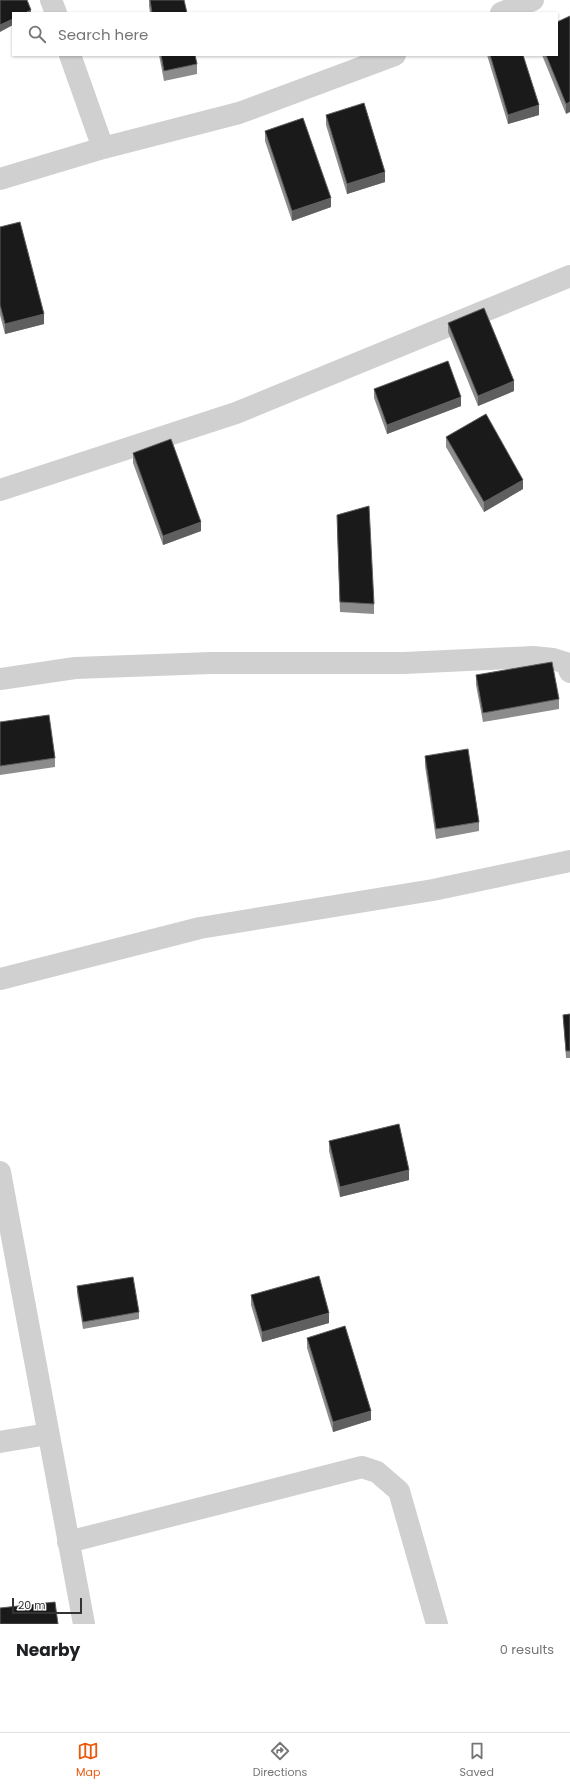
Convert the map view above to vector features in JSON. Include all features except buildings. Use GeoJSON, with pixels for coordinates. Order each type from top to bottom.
{"type":"FeatureCollection","features":[{"type":"Feature","properties":{"kind":"street"},"geometry":{"type":"LineString","coordinates":[[51,0],[56,12]]}},
{"type":"Feature","properties":{"kind":"street"},"geometry":{"type":"LineString","coordinates":[[503,12],[533,0]]}},
{"type":"Feature","properties":{"kind":"street"},"geometry":{"type":"LineString","coordinates":[[70,56],[104,148]]}},
{"type":"Feature","properties":{"kind":"street"},"geometry":{"type":"LineString","coordinates":[[0,179],[104,148],[240,113],[392,56]]}},
{"type":"Feature","properties":{"kind":"street"},"geometry":{"type":"LineString","coordinates":[[0,490],[236,413],[570,276]]}},
{"type":"Feature","properties":{"kind":"street"},"geometry":{"type":"LineString","coordinates":[[0,679],[75,668],[99,667],[211,663],[404,663],[533,657],[553,659],[566,664],[570,672]]}},
{"type":"Feature","properties":{"kind":"street"},"geometry":{"type":"LineString","coordinates":[[0,979],[200,928],[433,890],[570,861]]}},
{"type":"Feature","properties":{"kind":"street"},"geometry":{"type":"LineString","coordinates":[[0,1172],[84,1624]]}},
{"type":"Feature","properties":{"kind":"street"},"geometry":{"type":"LineString","coordinates":[[0,1442],[48,1434]]}},
{"type":"Feature","properties":{"kind":"street"},"geometry":{"type":"LineString","coordinates":[[68,1542],[362,1467],[377,1472],[399,1491],[437,1624]]}}]}
